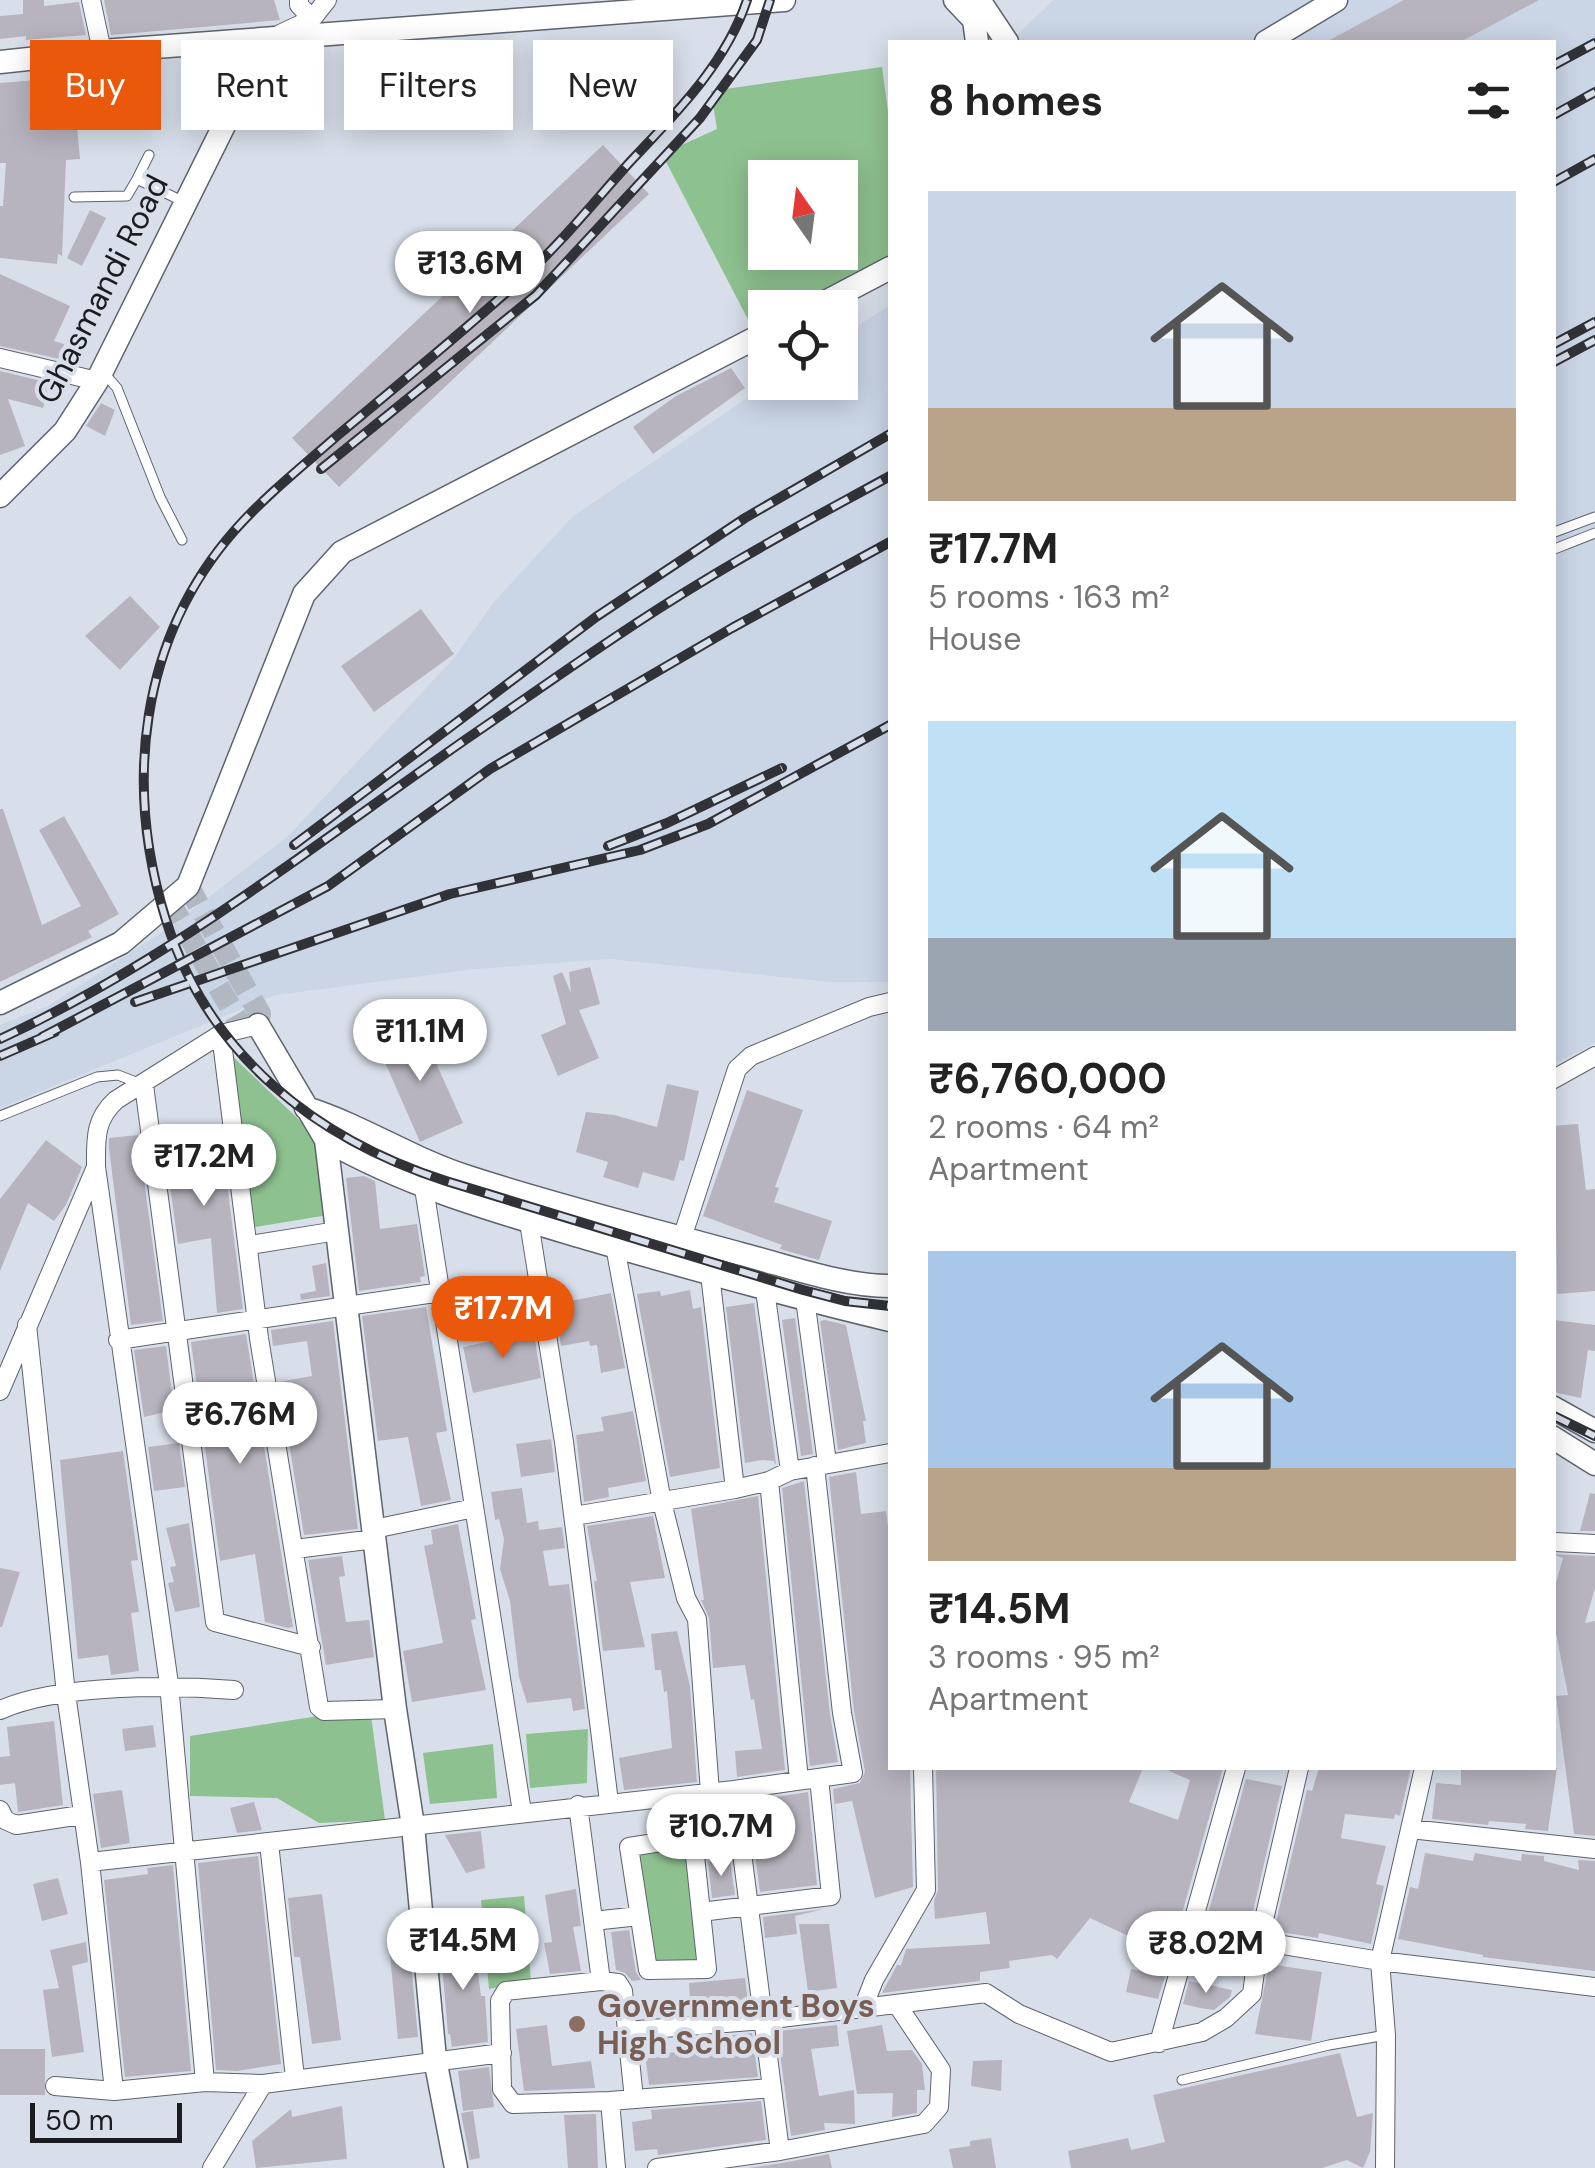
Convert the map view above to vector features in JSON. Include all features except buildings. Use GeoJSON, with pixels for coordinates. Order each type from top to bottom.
{"type":"FeatureCollection","features":[{"type":"Feature","properties":{"kind":"street"},"geometry":{"type":"LineString","coordinates":[[91,0],[100,40]]}},
{"type":"Feature","properties":{"kind":"street"},"geometry":{"type":"LineString","coordinates":[[299,0],[298,5],[312,18]]}},
{"type":"Feature","properties":{"kind":"street"},"geometry":{"type":"LineString","coordinates":[[266,40],[312,18],[327,0]]}},
{"type":"Feature","properties":{"kind":"street"},"geometry":{"type":"LineString","coordinates":[[266,40],[666,5],[784,0]]}},
{"type":"Feature","properties":{"kind":"street"},"geometry":{"type":"LineString","coordinates":[[955,0],[974,20],[977,40]]}},
{"type":"Feature","properties":{"kind":"street"},"geometry":{"type":"LineString","coordinates":[[979,0],[1006,40]]}},
{"type":"Feature","properties":{"kind":"street"},"geometry":{"type":"LineString","coordinates":[[1269,40],[1336,0]]}},
{"type":"Feature","properties":{"kind":"street"},"geometry":{"type":"LineString","coordinates":[[0,62],[30,59]]}},
{"type":"Feature","properties":{"kind":"street","name":"Ghasmandi Road"},"geometry":{"type":"LineString","coordinates":[[0,496],[65,431],[99,376],[220,130]]}},
{"type":"Feature","properties":{"kind":"street"},"geometry":{"type":"LineString","coordinates":[[848,290],[888,269]]}},
{"type":"Feature","properties":{"kind":"street"},"geometry":{"type":"LineString","coordinates":[[0,1003],[121,943],[188,886],[304,594],[342,552],[748,342]]}},
{"type":"Feature","properties":{"kind":"street"},"geometry":{"type":"LineString","coordinates":[[0,358],[99,376]]}},
{"type":"Feature","properties":{"kind":"street"},"geometry":{"type":"LineString","coordinates":[[678,1264],[682,1238],[738,1070],[751,1056],[888,1002]]}},
{"type":"Feature","properties":{"kind":"street"},"geometry":{"type":"LineString","coordinates":[[205,2082],[168,1684],[118,1340],[96,1167],[96,1132],[103,1112],[116,1100],[222,1034],[258,1024],[326,1140],[414,1826],[435,2059],[456,2168]]}},
{"type":"Feature","properties":{"kind":"street"},"geometry":{"type":"LineString","coordinates":[[222,1034],[258,1320],[319,1707],[324,1711],[396,1709]]}},
{"type":"Feature","properties":{"kind":"street"},"geometry":{"type":"LineString","coordinates":[[1556,1078],[1595,1056]]}},
{"type":"Feature","properties":{"kind":"street"},"geometry":{"type":"LineString","coordinates":[[144,1085],[215,1622],[311,1647]]}},
{"type":"Feature","properties":{"kind":"street"},"geometry":{"type":"LineString","coordinates":[[306,1108],[347,1121],[467,1177],[866,1286],[888,1286]]}},
{"type":"Feature","properties":{"kind":"street"},"geometry":{"type":"LineString","coordinates":[[326,1140],[424,1188],[530,1222],[765,1290],[888,1320]]}},
{"type":"Feature","properties":{"kind":"street"},"geometry":{"type":"LineString","coordinates":[[426,1161],[424,1188],[522,1812]]}},
{"type":"Feature","properties":{"kind":"street"},"geometry":{"type":"LineString","coordinates":[[0,1391],[96,1167]]}},
{"type":"Feature","properties":{"kind":"street"},"geometry":{"type":"LineString","coordinates":[[617,1219],[615,1246],[662,1502],[686,1598],[697,1619],[710,1792]]}},
{"type":"Feature","properties":{"kind":"street"},"geometry":{"type":"LineString","coordinates":[[530,1222],[574,1516],[609,1802]]}},
{"type":"Feature","properties":{"kind":"street"},"geometry":{"type":"LineString","coordinates":[[250,1245],[337,1231]]}},
{"type":"Feature","properties":{"kind":"street"},"geometry":{"type":"LineString","coordinates":[[710,1274],[735,1489]]}},
{"type":"Feature","properties":{"kind":"street"},"geometry":{"type":"LineString","coordinates":[[765,1290],[790,1471]]}},
{"type":"Feature","properties":{"kind":"street"},"geometry":{"type":"LineString","coordinates":[[118,1340],[441,1292]]}},
{"type":"Feature","properties":{"kind":"street"},"geometry":{"type":"LineString","coordinates":[[90,1862],[734,1790],[853,1773],[842,1714],[804,1300]]}},
{"type":"Feature","properties":{"kind":"street"},"geometry":{"type":"LineString","coordinates":[[27,1325],[114,2091]]}},
{"type":"Feature","properties":{"kind":"street"},"geometry":{"type":"LineString","coordinates":[[1556,1409],[1595,1431]]}},
{"type":"Feature","properties":{"kind":"street"},"geometry":{"type":"LineString","coordinates":[[1556,1440],[1595,1464]]}},
{"type":"Feature","properties":{"kind":"street"},"geometry":{"type":"LineString","coordinates":[[574,1516],[735,1489],[790,1471],[888,1453]]}},
{"type":"Feature","properties":{"kind":"street"},"geometry":{"type":"LineString","coordinates":[[701,1912],[831,1896],[809,1779],[769,1481]]}},
{"type":"Feature","properties":{"kind":"street"},"geometry":{"type":"LineString","coordinates":[[295,1549],[374,1534],[474,1508]]}},
{"type":"Feature","properties":{"kind":"street"},"geometry":{"type":"LineString","coordinates":[[1556,1546],[1595,1544]]}},
{"type":"Feature","properties":{"kind":"street"},"geometry":{"type":"LineString","coordinates":[[0,1710],[66,1694],[168,1684],[234,1690]]}},
{"type":"Feature","properties":{"kind":"street"},"geometry":{"type":"LineString","coordinates":[[864,2008],[874,1980],[926,1890],[923,1770]]}},
{"type":"Feature","properties":{"kind":"street"},"geometry":{"type":"LineString","coordinates":[[1159,2044],[1235,1770]]}},
{"type":"Feature","properties":{"kind":"street"},"geometry":{"type":"LineString","coordinates":[[626,2032],[898,2006],[986,1993],[1018,2014],[1111,2052],[1202,2032],[1226,2018],[1252,1994],[1259,1941],[1298,1770]]}},
{"type":"Feature","properties":{"kind":"street"},"geometry":{"type":"LineString","coordinates":[[1385,2168],[1386,2035],[1380,1961],[1424,1770]]}},
{"type":"Feature","properties":{"kind":"street"},"geometry":{"type":"LineString","coordinates":[[734,1790],[780,2151]]}},
{"type":"Feature","properties":{"kind":"street"},"geometry":{"type":"LineString","coordinates":[[578,1805],[601,1982]]}},
{"type":"Feature","properties":{"kind":"street"},"geometry":{"type":"LineString","coordinates":[[0,1810],[6,1820],[16,1825],[81,1814]]}},
{"type":"Feature","properties":{"kind":"street"},"geometry":{"type":"LineString","coordinates":[[1410,1829],[1595,1850]]}},
{"type":"Feature","properties":{"kind":"street"},"geometry":{"type":"LineString","coordinates":[[693,1837],[708,1969],[648,1970],[640,1916],[629,1848],[693,1837]]}},
{"type":"Feature","properties":{"kind":"street"},"geometry":{"type":"LineString","coordinates":[[269,1843],[296,2078]]}},
{"type":"Feature","properties":{"kind":"street"},"geometry":{"type":"LineString","coordinates":[[593,1921],[640,1916]]}},
{"type":"Feature","properties":{"kind":"street"},"geometry":{"type":"LineString","coordinates":[[1259,1941],[1380,1961],[1595,1987]]}},
{"type":"Feature","properties":{"kind":"street"},"geometry":{"type":"LineString","coordinates":[[634,2099],[623,1991],[618,1983],[506,1991],[500,2002],[502,2089],[513,2104],[610,2101],[772,2088]]}},
{"type":"Feature","properties":{"kind":"street"},"geometry":{"type":"LineString","coordinates":[[657,2168],[780,2151],[924,2124],[939,2108],[940,2070],[898,2006]]}},
{"type":"Feature","properties":{"kind":"street"},"geometry":{"type":"LineString","coordinates":[[55,2086],[114,2091],[205,2082],[263,2084],[502,2053]]}},
{"type":"Feature","properties":{"kind":"street"},"geometry":{"type":"LineString","coordinates":[[212,2168],[263,2084]]}},
{"type":"Feature","properties":{"kind":"street"},"geometry":{"type":"LineString","coordinates":[[610,2101],[616,2168]]}},
{"type":"Feature","properties":{"kind":"lane"},"geometry":{"type":"LineString","coordinates":[[74,197],[128,196],[148,155]]}},
{"type":"Feature","properties":{"kind":"lane"},"geometry":{"type":"LineString","coordinates":[[137,179],[184,202]]}},
{"type":"Feature","properties":{"kind":"lane"},"geometry":{"type":"LineString","coordinates":[[99,376],[117,388],[182,540]]}},
{"type":"Feature","properties":{"kind":"lane"},"geometry":{"type":"LineString","coordinates":[[1556,532],[1595,517]]}},
{"type":"Feature","properties":{"kind":"lane"},"geometry":{"type":"LineString","coordinates":[[1556,548],[1595,533]]}},
{"type":"Feature","properties":{"kind":"lane"},"geometry":{"type":"LineString","coordinates":[[0,1116],[98,1077],[118,1075],[144,1085]]}},
{"type":"Feature","properties":{"kind":"lane"},"geometry":{"type":"LineString","coordinates":[[1182,2080],[1386,2035]]}},
{"type":"Feature","properties":{"kind":"shaded area"},"geometry":{"type":"Polygon","coordinates":[[[1053,0],[1595,0],[1595,1043],[1556,1063],[1556,40],[1012,40],[1053,0]]]}},
{"type":"Feature","properties":{"kind":"shaded area"},"geometry":{"type":"Polygon","coordinates":[[[888,306],[888,982],[830,982],[610,959],[475,969],[276,995],[0,1108],[0,1025],[48,1006],[173,925],[288,836],[454,658],[494,602],[572,517],[748,397],[858,400],[858,325],[888,306]]]}},
{"type":"Feature","properties":{"kind":"green space"},"geometry":{"type":"Polygon","coordinates":[[[882,67],[888,112],[888,260],[831,290],[748,290],[748,319],[662,154],[717,129],[711,91],[882,67]]]}},
{"type":"Feature","properties":{"kind":"green space"},"geometry":{"type":"Polygon","coordinates":[[[229,1053],[317,1137],[328,1215],[249,1228],[229,1053]]]}},
{"type":"Feature","properties":{"kind":"green space"},"geometry":{"type":"Polygon","coordinates":[[[370,1708],[385,1820],[319,1823],[277,1798],[190,1796],[190,1736],[370,1708]]]}},
{"type":"Feature","properties":{"kind":"green space"},"geometry":{"type":"Polygon","coordinates":[[[588,1729],[587,1783],[530,1788],[526,1734],[588,1729]]]}},
{"type":"Feature","properties":{"kind":"green space"},"geometry":{"type":"Polygon","coordinates":[[[493,1744],[497,1798],[430,1804],[423,1753],[493,1744]]]}},
{"type":"Feature","properties":{"kind":"green space"},"geometry":{"type":"Polygon","coordinates":[[[690,1842],[704,1965],[651,1966],[635,1850],[690,1842]]]}},
{"type":"Feature","properties":{"kind":"green space"},"geometry":{"type":"Polygon","coordinates":[[[524,1896],[531,1981],[489,1989],[481,1900],[524,1896]]]}},
{"type":"Feature","properties":{"kind":"tunnel"},"geometry":{"type":"LineString","coordinates":[[169,901],[240,1024],[258,1025],[260,1014],[188,886]]}},
{"type":"Feature","properties":{"kind":"railway"},"geometry":{"type":"LineString","coordinates":[[747,0],[726,46],[697,88],[561,240],[495,302],[272,493],[235,530],[203,573],[178,618],[160,666],[144,766],[146,818],[166,920],[185,968],[209,1012],[239,1051],[311,1116],[398,1163],[446,1181],[803,1290],[845,1301],[888,1306]]}},
{"type":"Feature","properties":{"kind":"railway"},"geometry":{"type":"LineString","coordinates":[[321,469],[536,295],[700,118],[757,40],[770,0]]}},
{"type":"Feature","properties":{"kind":"railway"},"geometry":{"type":"LineString","coordinates":[[1556,64],[1595,43]]}},
{"type":"Feature","properties":{"kind":"railway"},"geometry":{"type":"LineString","coordinates":[[1556,114],[1595,92]]}},
{"type":"Feature","properties":{"kind":"railway"},"geometry":{"type":"LineString","coordinates":[[1556,181],[1595,159]]}},
{"type":"Feature","properties":{"kind":"railway"},"geometry":{"type":"LineString","coordinates":[[1556,343],[1595,322]]}},
{"type":"Feature","properties":{"kind":"railway"},"geometry":{"type":"LineString","coordinates":[[1556,361],[1595,340]]}},
{"type":"Feature","properties":{"kind":"railway"},"geometry":{"type":"LineString","coordinates":[[294,845],[596,617],[745,518],[888,435]]}},
{"type":"Feature","properties":{"kind":"railway"},"geometry":{"type":"LineString","coordinates":[[0,1039],[122,975],[181,938],[614,638],[774,540],[888,477]]}},
{"type":"Feature","properties":{"kind":"railway"},"geometry":{"type":"LineString","coordinates":[[42,1037],[328,886],[490,769],[732,628],[888,543]]}},
{"type":"Feature","properties":{"kind":"railway"},"geometry":{"type":"LineString","coordinates":[[135,1002],[450,894],[640,850],[708,824],[888,726]]}},
{"type":"Feature","properties":{"kind":"railway"},"geometry":{"type":"LineString","coordinates":[[608,846],[667,823],[782,768]]}},
{"type":"Feature","properties":{"kind":"railway"},"geometry":{"type":"LineString","coordinates":[[0,1056],[55,1032]]}},
{"type":"Feature","properties":{"kind":"railway"},"geometry":{"type":"LineString","coordinates":[[1556,1417],[1595,1436]]}},
{"type":"Feature","properties":{"kind":"place","name":"Government Boys High School"},"geometry":{"type":"Point","coordinates":[577,2024]}}]}
